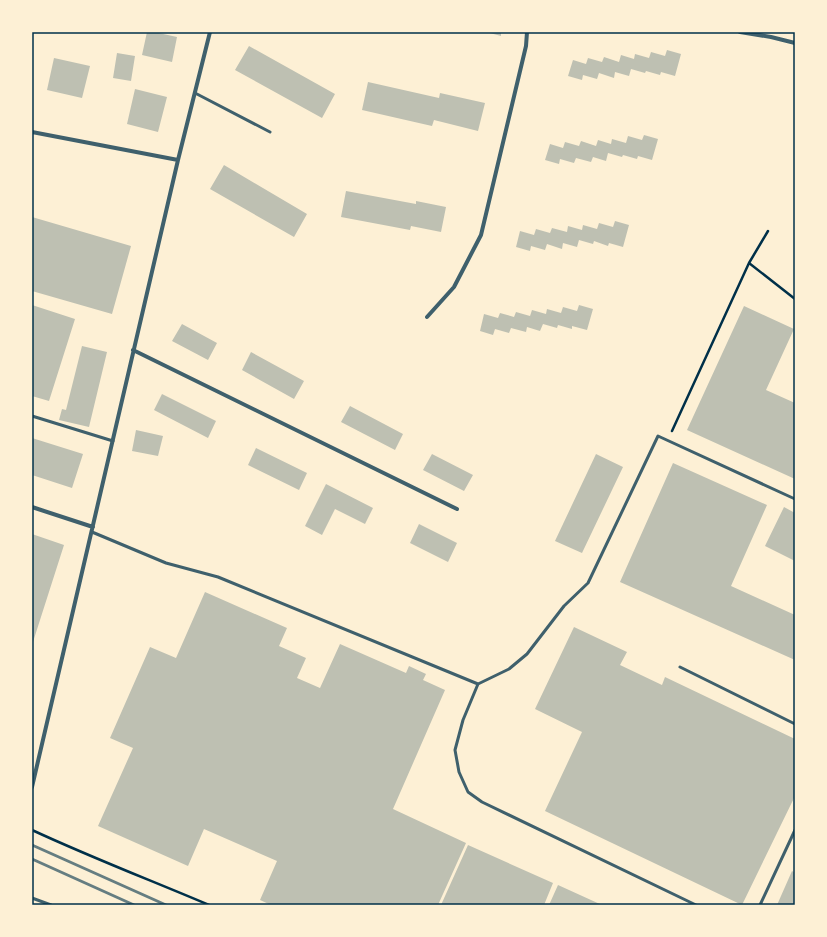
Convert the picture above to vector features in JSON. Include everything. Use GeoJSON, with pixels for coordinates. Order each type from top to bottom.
{"type":"FeatureCollection","features":[{"type":"Feature","properties":{"kind":"street"},"geometry":{"type":"LineString","coordinates":[[32,788],[133,350],[210,32]]}},
{"type":"Feature","properties":{"kind":"street"},"geometry":{"type":"LineString","coordinates":[[427,317],[454,287],[480,235],[526,46],[527,32]]}},
{"type":"Feature","properties":{"kind":"street"},"geometry":{"type":"LineString","coordinates":[[740,32],[795,43]]}},
{"type":"Feature","properties":{"kind":"street"},"geometry":{"type":"LineString","coordinates":[[32,132],[178,160]]}},
{"type":"Feature","properties":{"kind":"street"},"geometry":{"type":"LineString","coordinates":[[133,350],[457,509]]}},
{"type":"Feature","properties":{"kind":"street"},"geometry":{"type":"LineString","coordinates":[[32,507],[93,526]]}},
{"type":"Feature","properties":{"kind":"lane"},"geometry":{"type":"LineString","coordinates":[[195,93],[270,132]]}},
{"type":"Feature","properties":{"kind":"lane"},"geometry":{"type":"LineString","coordinates":[[32,416],[113,441]]}},
{"type":"Feature","properties":{"kind":"lane"},"geometry":{"type":"LineString","coordinates":[[696,905],[690,904],[482,802],[468,792],[459,772],[455,750],[463,720],[478,684],[509,669],[527,654],[564,606],[588,583],[658,436],[795,499]]}},
{"type":"Feature","properties":{"kind":"lane"},"geometry":{"type":"LineString","coordinates":[[92,532],[166,563],[218,577],[478,684]]}},
{"type":"Feature","properties":{"kind":"lane"},"geometry":{"type":"LineString","coordinates":[[680,667],[795,724]]}},
{"type":"Feature","properties":{"kind":"lane"},"geometry":{"type":"LineString","coordinates":[[760,905],[795,830]]}},
{"type":"Feature","properties":{"kind":"lane"},"geometry":{"type":"LineString","coordinates":[[32,898],[51,905]]}},
{"type":"Feature","properties":{"kind":"path"},"geometry":{"type":"LineString","coordinates":[[667,440],[749,263],[768,231]]}},
{"type":"Feature","properties":{"kind":"path"},"geometry":{"type":"LineString","coordinates":[[749,263],[795,300]]}},
{"type":"Feature","properties":{"kind":"path"},"geometry":{"type":"LineString","coordinates":[[32,830],[103,862],[209,905]]}},
{"type":"Feature","properties":{"kind":"building"},"geometry":{"type":"Polygon","coordinates":[[[147,32],[177,37],[172,62],[142,55],[147,32]]]}},
{"type":"Feature","properties":{"kind":"building"},"geometry":{"type":"Polygon","coordinates":[[[486,32],[501,32],[501,36],[486,32]]]}},
{"type":"Feature","properties":{"kind":"building"},"geometry":{"type":"Polygon","coordinates":[[[249,46],[335,94],[322,118],[235,70],[249,46]]]}},
{"type":"Feature","properties":{"kind":"building"},"geometry":{"type":"Polygon","coordinates":[[[667,50],[681,54],[675,76],[661,72],[660,75],[646,71],[645,73],[631,69],[629,76],[615,72],[614,78],[599,73],[597,79],[583,75],[582,80],[568,76],[573,60],[586,64],[588,58],[602,62],[604,57],[619,62],[621,55],[634,59],[635,54],[649,58],[651,52],[665,56],[667,50]]]}},
{"type":"Feature","properties":{"kind":"building"},"geometry":{"type":"Polygon","coordinates":[[[117,53],[135,56],[131,81],[113,78],[117,53]]]}},
{"type":"Feature","properties":{"kind":"building"},"geometry":{"type":"Polygon","coordinates":[[[54,58],[90,66],[82,98],[47,90],[54,58]]]}},
{"type":"Feature","properties":{"kind":"building"},"geometry":{"type":"Polygon","coordinates":[[[368,82],[439,98],[440,93],[485,103],[478,131],[434,120],[432,126],[362,110],[368,82]]]}},
{"type":"Feature","properties":{"kind":"building"},"geometry":{"type":"Polygon","coordinates":[[[135,89],[167,97],[158,132],[127,124],[135,89]]]}},
{"type":"Feature","properties":{"kind":"building"},"geometry":{"type":"Polygon","coordinates":[[[644,135],[658,139],[652,160],[638,156],[637,159],[623,155],[622,157],[608,153],[606,161],[593,157],[591,162],[576,158],[574,163],[560,159],[559,164],[545,160],[550,144],[563,148],[565,142],[579,146],[581,141],[596,146],[598,140],[611,144],[612,139],[626,143],[628,136],[642,140],[644,135]]]}},
{"type":"Feature","properties":{"kind":"building"},"geometry":{"type":"Polygon","coordinates":[[[224,165],[307,214],[294,237],[210,189],[224,165]]]}},
{"type":"Feature","properties":{"kind":"building"},"geometry":{"type":"Polygon","coordinates":[[[346,191],[416,204],[416,201],[446,207],[441,232],[411,226],[410,230],[341,217],[346,191]]]}},
{"type":"Feature","properties":{"kind":"building"},"geometry":{"type":"Polygon","coordinates":[[[32,217],[131,246],[112,314],[32,291],[32,217]]]}},
{"type":"Feature","properties":{"kind":"building"},"geometry":{"type":"Polygon","coordinates":[[[615,221],[629,225],[623,247],[609,243],[608,246],[594,241],[593,244],[579,240],[577,247],[563,243],[562,249],[547,244],[545,250],[531,246],[530,251],[516,247],[520,231],[534,235],[536,229],[550,233],[552,228],[567,232],[568,226],[582,230],[583,225],[597,229],[599,223],[613,227],[615,221]]]}},
{"type":"Feature","properties":{"kind":"building"},"geometry":{"type":"Polygon","coordinates":[[[32,305],[75,319],[49,401],[32,396],[32,305]]]}},
{"type":"Feature","properties":{"kind":"building"},"geometry":{"type":"Polygon","coordinates":[[[579,305],[593,309],[587,330],[572,326],[572,329],[558,325],[557,328],[543,324],[540,331],[527,327],[526,332],[511,328],[509,333],[495,329],[493,335],[480,331],[484,314],[498,318],[500,313],[514,317],[516,312],[530,316],[532,310],[546,314],[547,309],[561,313],[563,307],[577,311],[579,305]]]}},
{"type":"Feature","properties":{"kind":"building"},"geometry":{"type":"Polygon","coordinates":[[[744,306],[794,329],[766,390],[795,403],[795,479],[687,430],[744,306]]]}},
{"type":"Feature","properties":{"kind":"building"},"geometry":{"type":"Polygon","coordinates":[[[182,324],[217,343],[208,360],[172,341],[182,324]]]}},
{"type":"Feature","properties":{"kind":"building"},"geometry":{"type":"Polygon","coordinates":[[[82,346],[107,352],[89,427],[59,420],[62,409],[66,410],[82,346]]]}},
{"type":"Feature","properties":{"kind":"building"},"geometry":{"type":"Polygon","coordinates":[[[251,352],[304,381],[294,399],[242,370],[251,352]]]}},
{"type":"Feature","properties":{"kind":"building"},"geometry":{"type":"Polygon","coordinates":[[[162,394],[216,421],[208,438],[154,410],[162,394]]]}},
{"type":"Feature","properties":{"kind":"building"},"geometry":{"type":"Polygon","coordinates":[[[350,406],[403,434],[395,450],[341,422],[350,406]]]}},
{"type":"Feature","properties":{"kind":"building"},"geometry":{"type":"Polygon","coordinates":[[[136,430],[163,436],[158,456],[132,451],[136,430]]]}},
{"type":"Feature","properties":{"kind":"building"},"geometry":{"type":"Polygon","coordinates":[[[32,438],[83,454],[72,488],[32,475],[32,438]]]}},
{"type":"Feature","properties":{"kind":"building"},"geometry":{"type":"Polygon","coordinates":[[[256,448],[307,473],[299,490],[248,465],[256,448]]]}},
{"type":"Feature","properties":{"kind":"building"},"geometry":{"type":"Polygon","coordinates":[[[432,454],[473,475],[464,491],[423,470],[432,454]]]}},
{"type":"Feature","properties":{"kind":"building"},"geometry":{"type":"Polygon","coordinates":[[[596,454],[623,467],[582,553],[555,541],[596,454]]]}},
{"type":"Feature","properties":{"kind":"building"},"geometry":{"type":"Polygon","coordinates":[[[673,463],[767,505],[731,586],[795,615],[795,660],[620,582],[673,463]]]}},
{"type":"Feature","properties":{"kind":"building"},"geometry":{"type":"Polygon","coordinates":[[[326,484],[373,508],[365,524],[335,509],[322,535],[305,526],[326,484]]]}},
{"type":"Feature","properties":{"kind":"building"},"geometry":{"type":"Polygon","coordinates":[[[784,507],[795,513],[795,561],[765,546],[784,507]]]}},
{"type":"Feature","properties":{"kind":"building"},"geometry":{"type":"Polygon","coordinates":[[[419,524],[457,543],[448,562],[410,543],[419,524]]]}},
{"type":"Feature","properties":{"kind":"building"},"geometry":{"type":"Polygon","coordinates":[[[32,534],[64,545],[32,645],[32,534]]]}},
{"type":"Feature","properties":{"kind":"building"},"geometry":{"type":"Polygon","coordinates":[[[205,592],[287,628],[279,646],[306,658],[297,678],[320,688],[340,644],[406,673],[409,666],[426,674],[423,680],[445,690],[393,809],[466,843],[438,905],[271,905],[260,900],[277,861],[204,829],[188,866],[98,826],[133,748],[110,738],[150,647],[176,658],[205,592]]]}},
{"type":"Feature","properties":{"kind":"building"},"geometry":{"type":"Polygon","coordinates":[[[574,627],[627,652],[620,665],[662,685],[665,677],[795,739],[795,796],[742,905],[545,811],[582,732],[535,709],[574,627]]]}},
{"type":"Feature","properties":{"kind":"building"},"geometry":{"type":"Polygon","coordinates":[[[468,845],[553,883],[544,905],[441,905],[468,845]]]}},
{"type":"Feature","properties":{"kind":"building"},"geometry":{"type":"Polygon","coordinates":[[[792,871],[795,873],[795,905],[777,905],[792,871]]]}},
{"type":"Feature","properties":{"kind":"building"},"geometry":{"type":"Polygon","coordinates":[[[558,885],[602,905],[549,905],[558,885]]]}},
{"type":"Feature","properties":{"kind":"railway"},"geometry":{"type":"LineString","coordinates":[[32,845],[166,905]]}},
{"type":"Feature","properties":{"kind":"railway"},"geometry":{"type":"LineString","coordinates":[[32,859],[134,905]]}}]}
